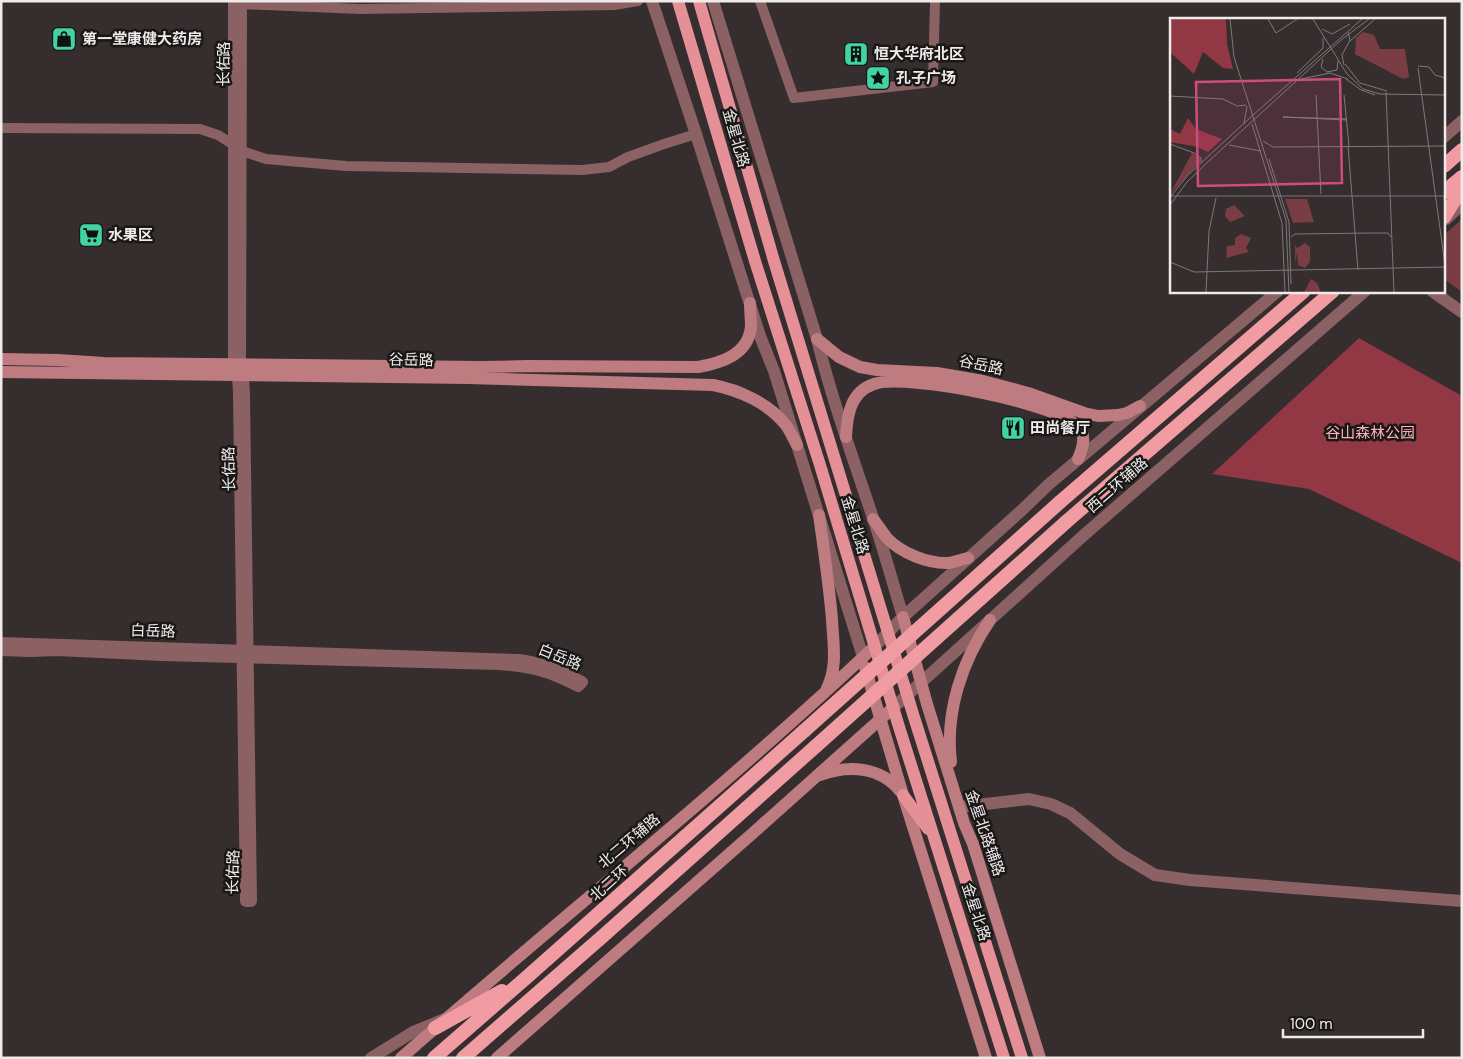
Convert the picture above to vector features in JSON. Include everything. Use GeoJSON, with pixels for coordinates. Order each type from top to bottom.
{"type":"FeatureCollection","features":[{"type":"Feature","properties":{"kind":"highway"},"geometry":{"type":"LineString","coordinates":[[1446,152],[1462,142]]}},
{"type":"Feature","properties":{"kind":"highway"},"geometry":{"type":"LineString","coordinates":[[1446,164],[1462,150]]}},
{"type":"Feature","properties":{"kind":"highway"},"geometry":{"type":"LineString","coordinates":[[1446,190],[1462,177]]}},
{"type":"Feature","properties":{"kind":"highway"},"geometry":{"type":"LineString","coordinates":[[1446,214],[1462,188]]}},
{"type":"Feature","properties":{"kind":"highway","name":"北二环"},"geometry":{"type":"LineString","coordinates":[[434,1058],[527,978],[1060,502],[1303,292]]}},
{"type":"Feature","properties":{"kind":"highway"},"geometry":{"type":"LineString","coordinates":[[463,1058],[1066,522],[1332,292]]}},
{"type":"Feature","properties":{"kind":"highway"},"geometry":{"type":"LineString","coordinates":[[440,1023],[527,978]]}},
{"type":"Feature","properties":{"kind":"main road","name":"金星北路"},"geometry":{"type":"LineString","coordinates":[[678,1],[755,261],[1004,1058]]}},
{"type":"Feature","properties":{"kind":"main road","name":"金星北路"},"geometry":{"type":"LineString","coordinates":[[699,1],[774,261],[907,694],[1022,1058]]}},
{"type":"Feature","properties":{"kind":"main road"},"geometry":{"type":"LineString","coordinates":[[1,359],[239,369],[528,366],[698,367],[724,361],[734,356],[747,339],[750,328],[750,303]]}},
{"type":"Feature","properties":{"kind":"main road","name":"谷岳路"},"geometry":{"type":"LineString","coordinates":[[818,339],[839,357],[860,367],[877,370],[937,373],[983,381],[1028,393],[1084,413],[1098,416],[1127,413],[1140,406]]}},
{"type":"Feature","properties":{"kind":"main road","name":"谷岳路"},"geometry":{"type":"LineString","coordinates":[[1,372],[239,369],[713,385],[739,392],[767,408],[785,424],[797,445]]}},
{"type":"Feature","properties":{"kind":"main road","name":"谷岳路"},"geometry":{"type":"LineString","coordinates":[[846,437],[849,408],[858,395],[873,384],[885,381],[935,384],[980,392],[1024,403],[1058,415],[1075,424],[1081,431],[1083,448],[1078,459]]}},
{"type":"Feature","properties":{"kind":"main road"},"geometry":{"type":"LineString","coordinates":[[818,515],[829,582],[834,651],[832,675],[823,694]]}},
{"type":"Feature","properties":{"kind":"main road"},"geometry":{"type":"LineString","coordinates":[[873,518],[888,539],[904,551],[941,563],[957,562],[968,558]]}},
{"type":"Feature","properties":{"kind":"main road","name":"金星北路辅路"},"geometry":{"type":"LineString","coordinates":[[903,617],[957,802],[973,844],[1040,1058]]}},
{"type":"Feature","properties":{"kind":"main road"},"geometry":{"type":"LineString","coordinates":[[957,802],[949,743],[951,715],[970,654],[990,620]]}},
{"type":"Feature","properties":{"kind":"main road","name":"北二环辅路"},"geometry":{"type":"LineString","coordinates":[[401,1058],[716,789],[875,646]]}},
{"type":"Feature","properties":{"kind":"main road"},"geometry":{"type":"LineString","coordinates":[[863,657],[903,795],[986,1058]]}},
{"type":"Feature","properties":{"kind":"main road"},"geometry":{"type":"LineString","coordinates":[[497,1058],[894,707]]}},
{"type":"Feature","properties":{"kind":"main road"},"geometry":{"type":"LineString","coordinates":[[818,776],[842,769],[864,769],[885,777],[903,795],[935,837]]}},
{"type":"Feature","properties":{"kind":"street"},"geometry":{"type":"LineString","coordinates":[[239,2],[360,8],[614,5],[638,1]]}},
{"type":"Feature","properties":{"kind":"street"},"geometry":{"type":"LineString","coordinates":[[652,1],[774,371],[863,657]]}},
{"type":"Feature","properties":{"kind":"street"},"geometry":{"type":"LineString","coordinates":[[713,1],[818,339],[826,373],[903,617]]}},
{"type":"Feature","properties":{"kind":"street"},"geometry":{"type":"LineString","coordinates":[[760,1],[794,98],[933,82],[935,1]]}},
{"type":"Feature","properties":{"kind":"street","name":"长佑路"},"geometry":{"type":"LineString","coordinates":[[239,2],[237,147],[239,369],[251,900],[246,901],[245,654]]}},
{"type":"Feature","properties":{"kind":"street"},"geometry":{"type":"LineString","coordinates":[[1446,135],[1462,121]]}},
{"type":"Feature","properties":{"kind":"street"},"geometry":{"type":"LineString","coordinates":[[1,128],[200,129],[218,134],[245,152],[266,159],[346,166],[582,170],[609,167],[664,144],[696,134]]}},
{"type":"Feature","properties":{"kind":"street"},"geometry":{"type":"LineString","coordinates":[[1446,219],[1462,204]]}},
{"type":"Feature","properties":{"kind":"street"},"geometry":{"type":"LineString","coordinates":[[875,646],[903,617],[1048,485],[1277,292]]}},
{"type":"Feature","properties":{"kind":"street","name":"西二环辅路"},"geometry":{"type":"LineString","coordinates":[[894,707],[990,620],[1364,292]]}},
{"type":"Feature","properties":{"kind":"street"},"geometry":{"type":"LineString","coordinates":[[1433,292],[1462,312]]}},
{"type":"Feature","properties":{"kind":"street"},"geometry":{"type":"LineString","coordinates":[[1442,292],[1462,306]]}},
{"type":"Feature","properties":{"kind":"street","name":"白岳路"},"geometry":{"type":"LineString","coordinates":[[1,643],[245,654],[509,664],[549,672],[578,686],[582,682],[551,667],[536,662],[519,660],[245,654],[162,655],[57,650],[1,650]]}},
{"type":"Feature","properties":{"kind":"street"},"geometry":{"type":"LineString","coordinates":[[957,802],[1029,799],[1052,804],[1070,813],[1120,854],[1154,874],[1190,880],[1462,901]]}},
{"type":"Feature","properties":{"kind":"street"},"geometry":{"type":"LineString","coordinates":[[371,1058],[413,1032],[440,1023]]}},
{"type":"Feature","properties":{"kind":"shaded area"},"geometry":{"type":"Polygon","coordinates":[[[1462,219],[1462,292],[1446,280],[1446,233],[1462,219]]]}},
{"type":"Feature","properties":{"kind":"green space","name":"谷山森林公园"},"geometry":{"type":"Polygon","coordinates":[[[1359,338],[1462,396],[1462,563],[1309,489],[1212,474],[1359,338]]]}},
{"type":"Feature","properties":{"kind":"place","name":"第一堂康健大药房"},"geometry":{"type":"Point","coordinates":[64,39]}},
{"type":"Feature","properties":{"kind":"place","name":"恒大华府北区"},"geometry":{"type":"Point","coordinates":[856,54]}},
{"type":"Feature","properties":{"kind":"place","name":"孔子广场"},"geometry":{"type":"Point","coordinates":[878,78]}},
{"type":"Feature","properties":{"kind":"place","name":"水果区"},"geometry":{"type":"Point","coordinates":[91,235]}},
{"type":"Feature","properties":{"kind":"place","name":"田尚餐厅"},"geometry":{"type":"Point","coordinates":[1013,428]}}]}
